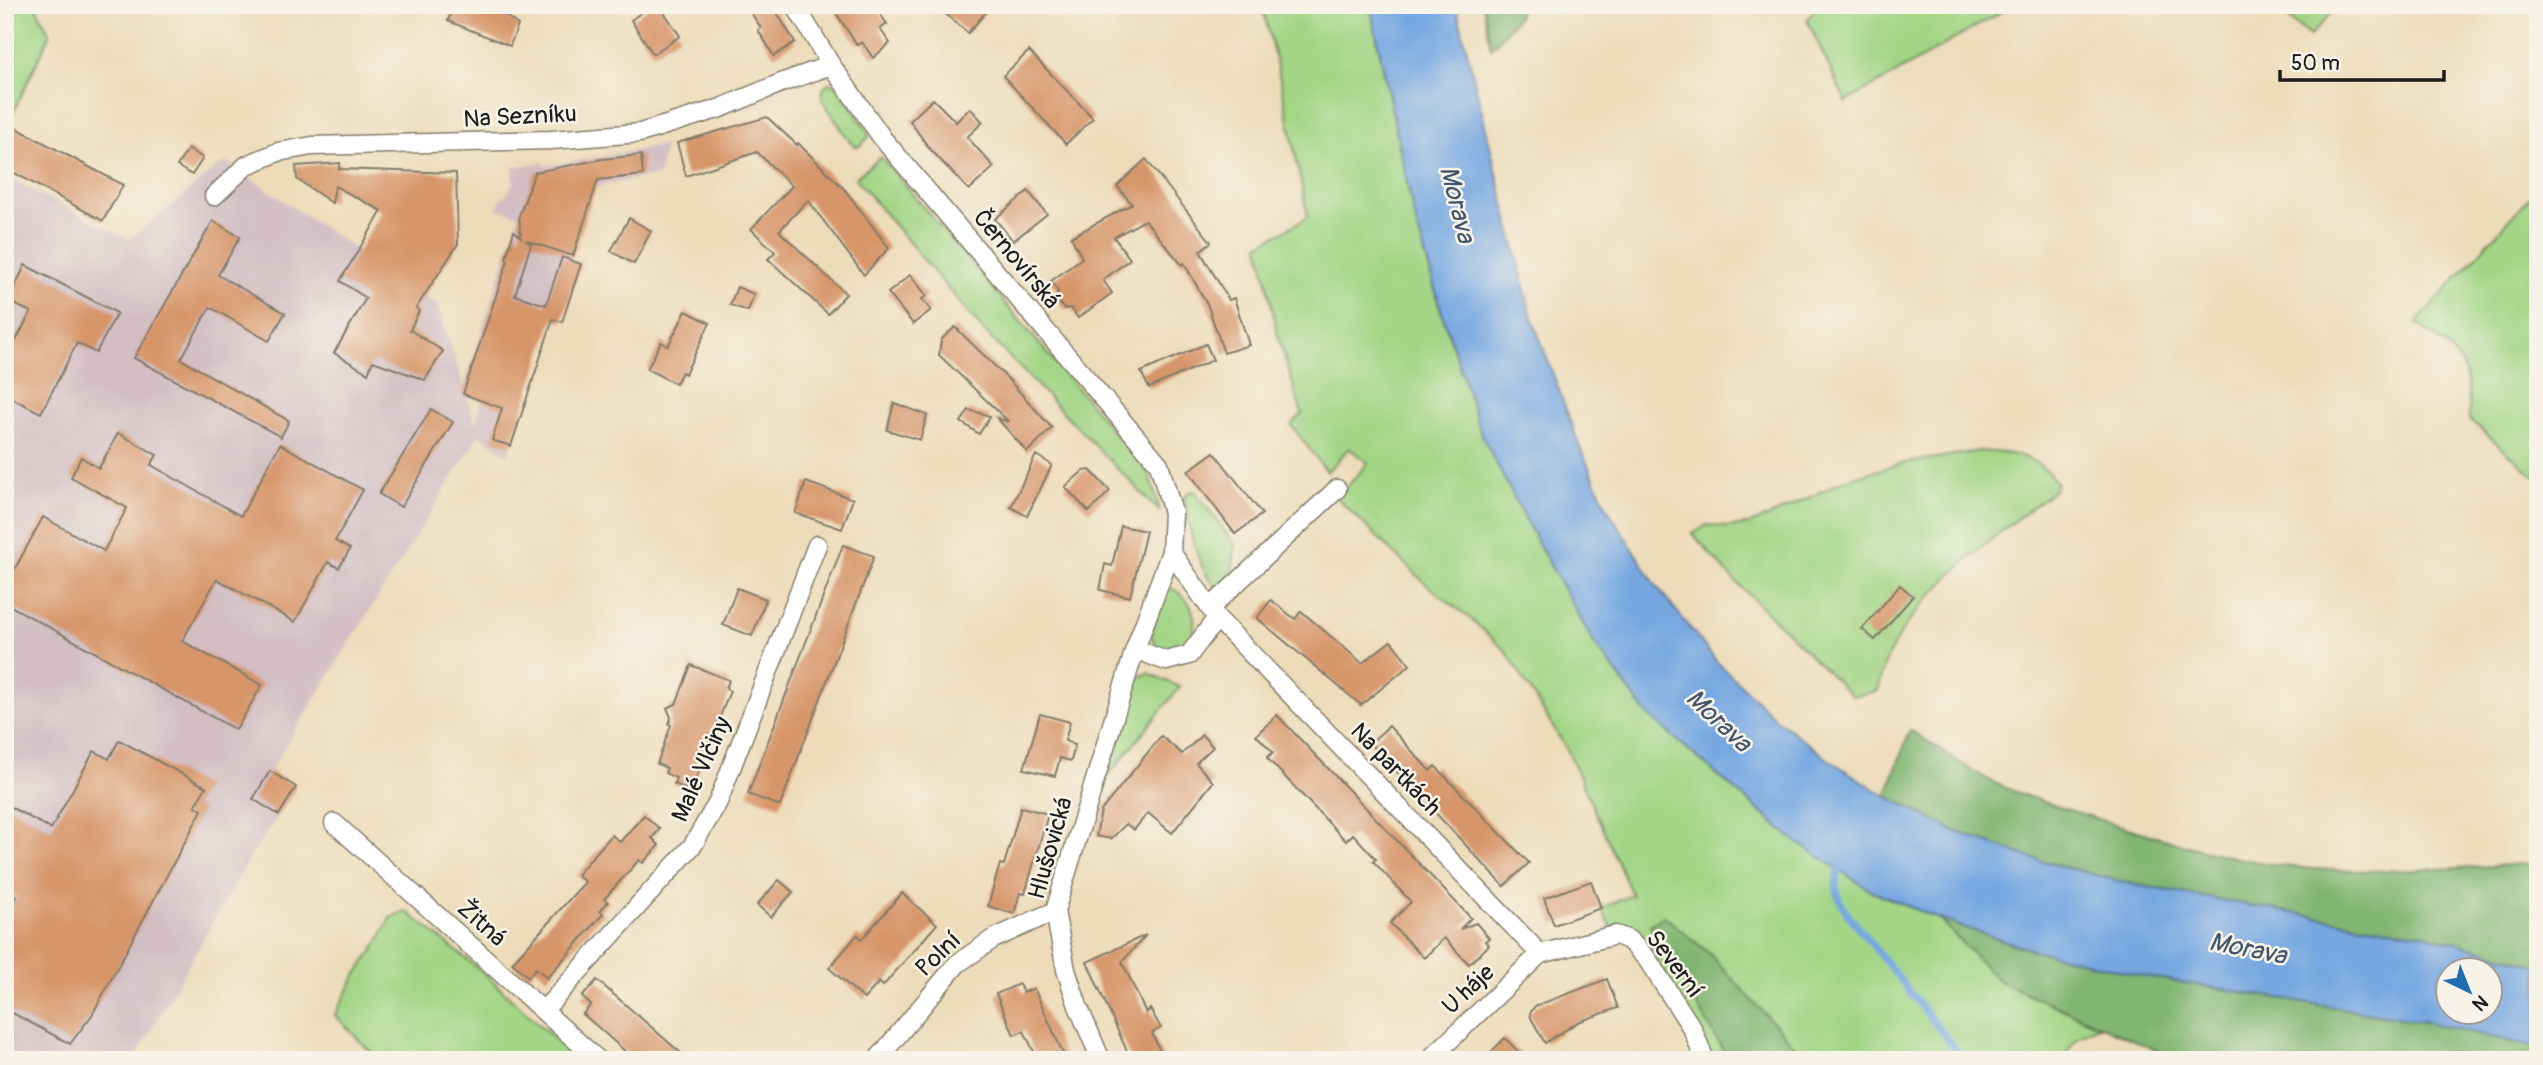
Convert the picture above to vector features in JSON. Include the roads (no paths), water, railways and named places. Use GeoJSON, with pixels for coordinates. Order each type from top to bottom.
{"type":"FeatureCollection","features":[{"type":"Feature","properties":{"kind":"street","name":"Černovírská"},"geometry":{"type":"LineString","coordinates":[[795,5],[831,65],[883,139],[1159,464],[1173,513],[1171,552]]}},
{"type":"Feature","properties":{"kind":"street","name":"Na Sezníku"},"geometry":{"type":"LineString","coordinates":[[214,196],[247,165],[278,152],[312,146],[500,142],[640,133],[721,108],[831,65]]}},
{"type":"Feature","properties":{"kind":"street"},"geometry":{"type":"LineString","coordinates":[[1135,649],[1166,661],[1189,655],[1213,613],[1337,489]]}},
{"type":"Feature","properties":{"kind":"street","name":"Malé Vlčiny"},"geometry":{"type":"LineString","coordinates":[[544,1010],[693,845],[718,802],[817,544]]}},
{"type":"Feature","properties":{"kind":"street","name":"Na partkách"},"geometry":{"type":"LineString","coordinates":[[1171,552],[1213,613],[1540,954]]}},
{"type":"Feature","properties":{"kind":"street","name":"Hlušovická"},"geometry":{"type":"LineString","coordinates":[[1101,1060],[1066,970],[1055,911],[1135,649],[1171,552]]}},
{"type":"Feature","properties":{"kind":"street","name":"Žitná"},"geometry":{"type":"LineString","coordinates":[[334,823],[598,1060]]}},
{"type":"Feature","properties":{"kind":"street","name":"Polní"},"geometry":{"type":"LineString","coordinates":[[877,1060],[945,977],[964,958],[993,939],[1055,911]]}},
{"type":"Feature","properties":{"kind":"street","name":"Severní"},"geometry":{"type":"LineString","coordinates":[[1540,954],[1616,936],[1629,940],[1647,959],[1692,1028],[1705,1060]]}},
{"type":"Feature","properties":{"kind":"street","name":"U háje"},"geometry":{"type":"LineString","coordinates":[[1429,1060],[1540,954]]}},
{"type":"Feature","properties":{"kind":"water","name":"Morava"},"geometry":{"type":"Polygon","coordinates":[[[1370,5],[1456,5],[1531,315],[1581,450],[1607,508],[1655,584],[1718,663],[1775,718],[1828,759],[1886,796],[1957,832],[2041,861],[2131,884],[2424,934],[2502,956],[2434,956],[2434,1024],[2143,976],[2026,948],[1939,919],[1872,891],[1791,838],[1647,714],[1594,643],[1482,436],[1440,307],[1413,211],[1370,5]]]}},
{"type":"Feature","properties":{"kind":"water"},"geometry":{"type":"Polygon","coordinates":[[[2504,956],[2538,966],[2538,1048],[2444,1026],[2504,1026],[2504,956]]]}},
{"type":"Feature","properties":{"kind":"waterway"},"geometry":{"type":"LineString","coordinates":[[1843,861],[1836,886],[1846,912],[1964,1060]]}}]}
